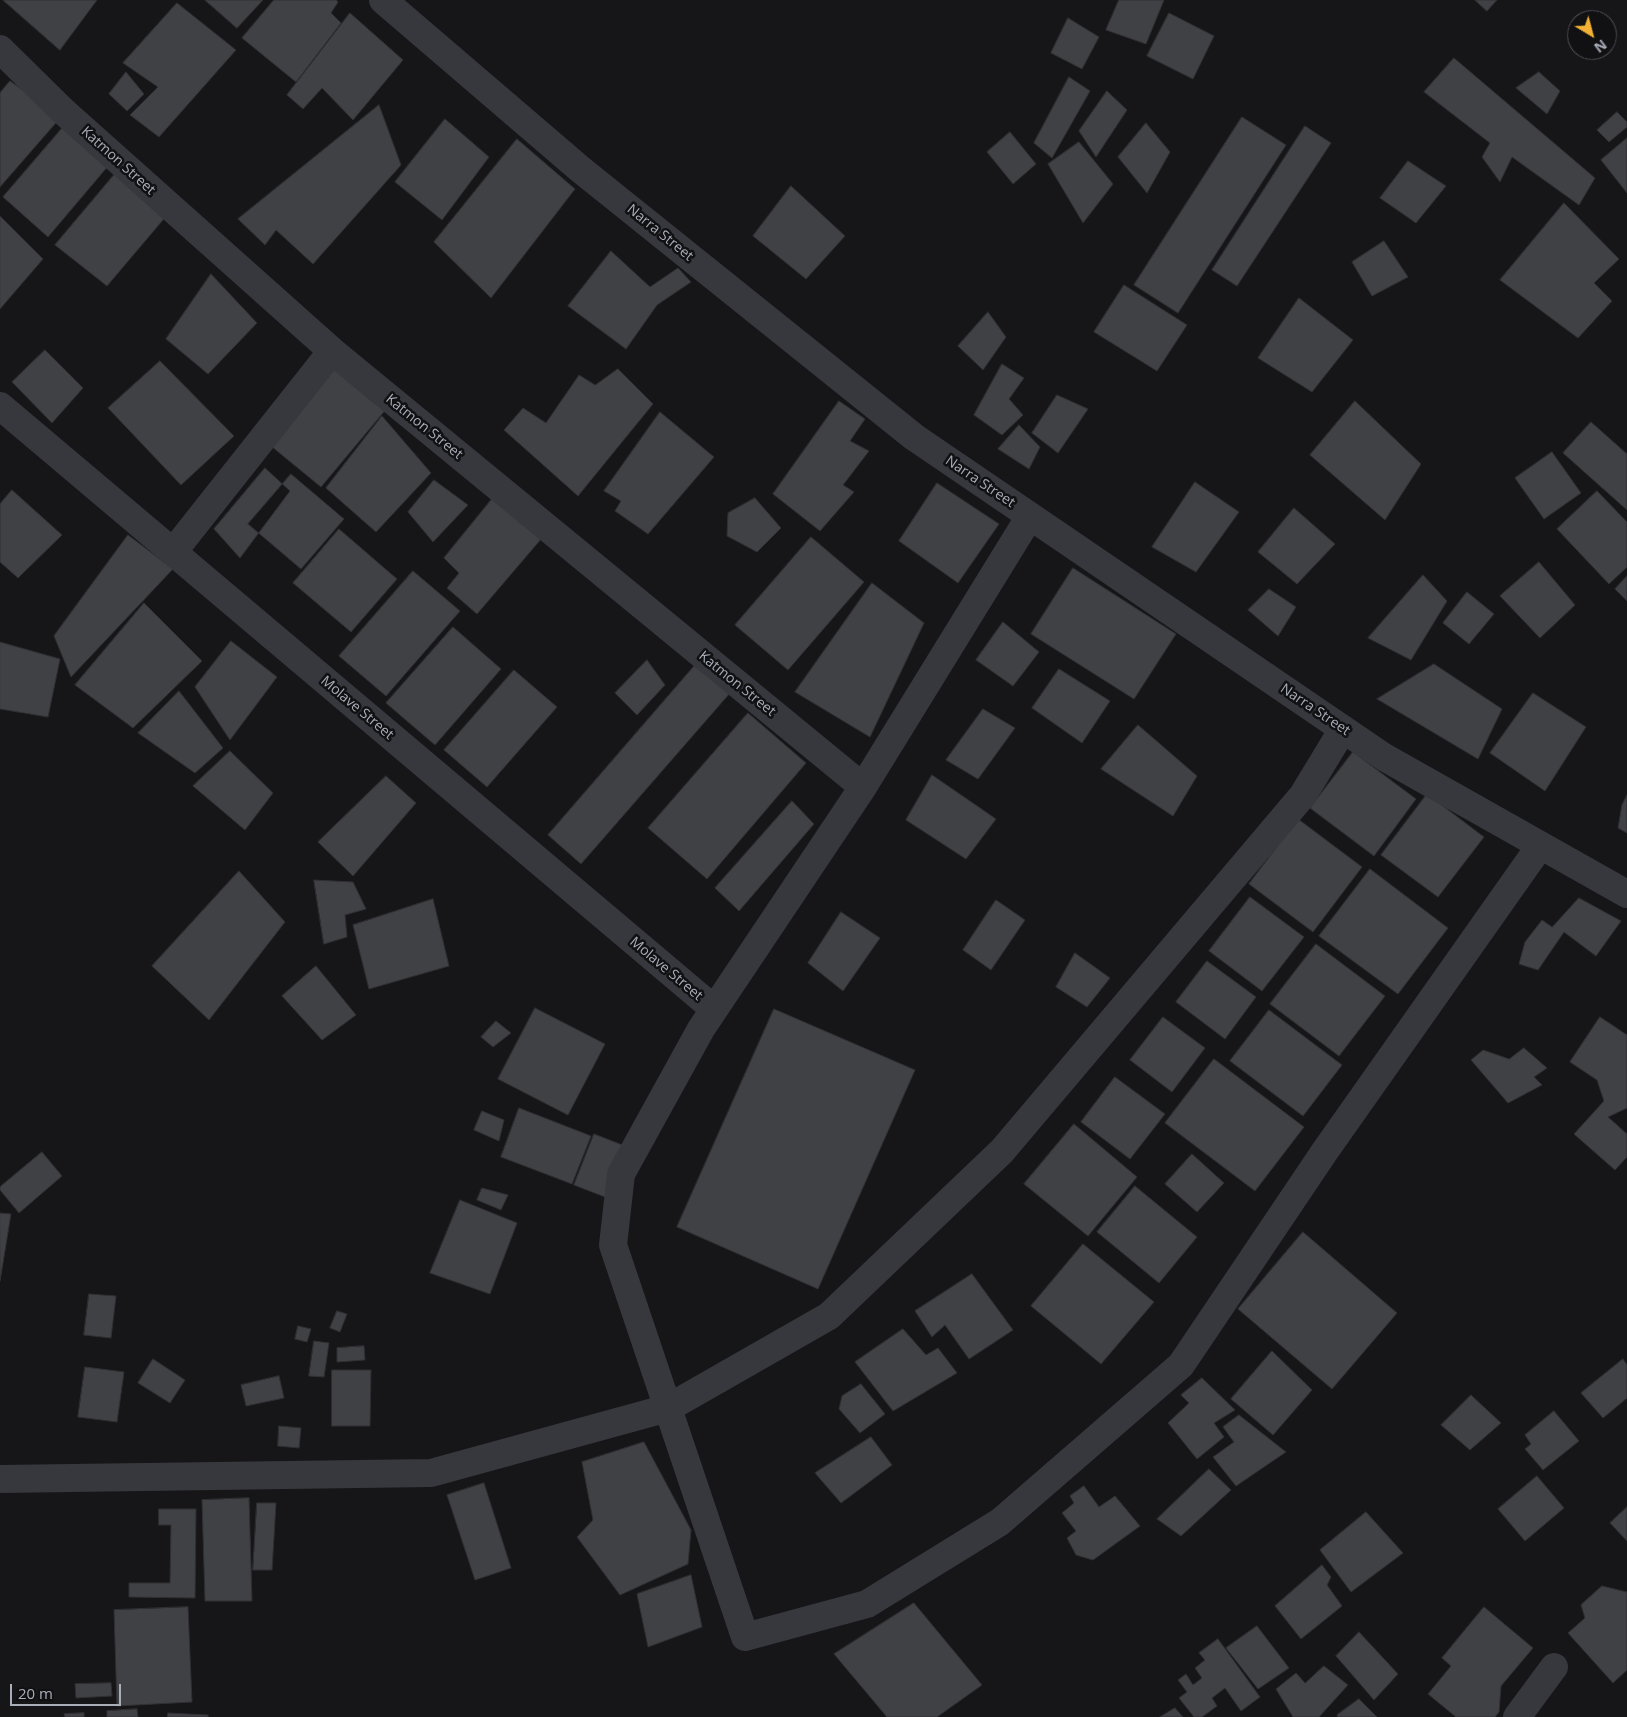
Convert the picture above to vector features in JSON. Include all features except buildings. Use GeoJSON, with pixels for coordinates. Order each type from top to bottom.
{"type":"FeatureCollection","features":[{"type":"Feature","properties":{"kind":"street","name":"Narra Street"},"geometry":{"type":"LineString","coordinates":[[383,0],[580,169],[914,437],[1384,757],[1627,894]]}},
{"type":"Feature","properties":{"kind":"street","name":"Katmon Street"},"geometry":{"type":"LineString","coordinates":[[0,49],[63,111],[332,351],[863,787]]}},
{"type":"Feature","properties":{"kind":"street"},"geometry":{"type":"LineString","coordinates":[[173,552],[332,351]]}},
{"type":"Feature","properties":{"kind":"street","name":"Molave Street"},"geometry":{"type":"LineString","coordinates":[[0,406],[714,1009]]}},
{"type":"Feature","properties":{"kind":"street"},"geometry":{"type":"LineString","coordinates":[[1030,516],[863,787],[701,1029],[621,1174],[613,1245],[745,1637],[867,1604],[1000,1522],[1181,1365],[1325,1151],[1540,846]]}},
{"type":"Feature","properties":{"kind":"street"},"geometry":{"type":"LineString","coordinates":[[0,1479],[431,1473],[668,1408],[829,1316],[1002,1151],[1303,795],[1343,729]]}},
{"type":"Feature","properties":{"kind":"street"},"geometry":{"type":"LineString","coordinates":[[1517,1717],[1554,1667]]}}]}
